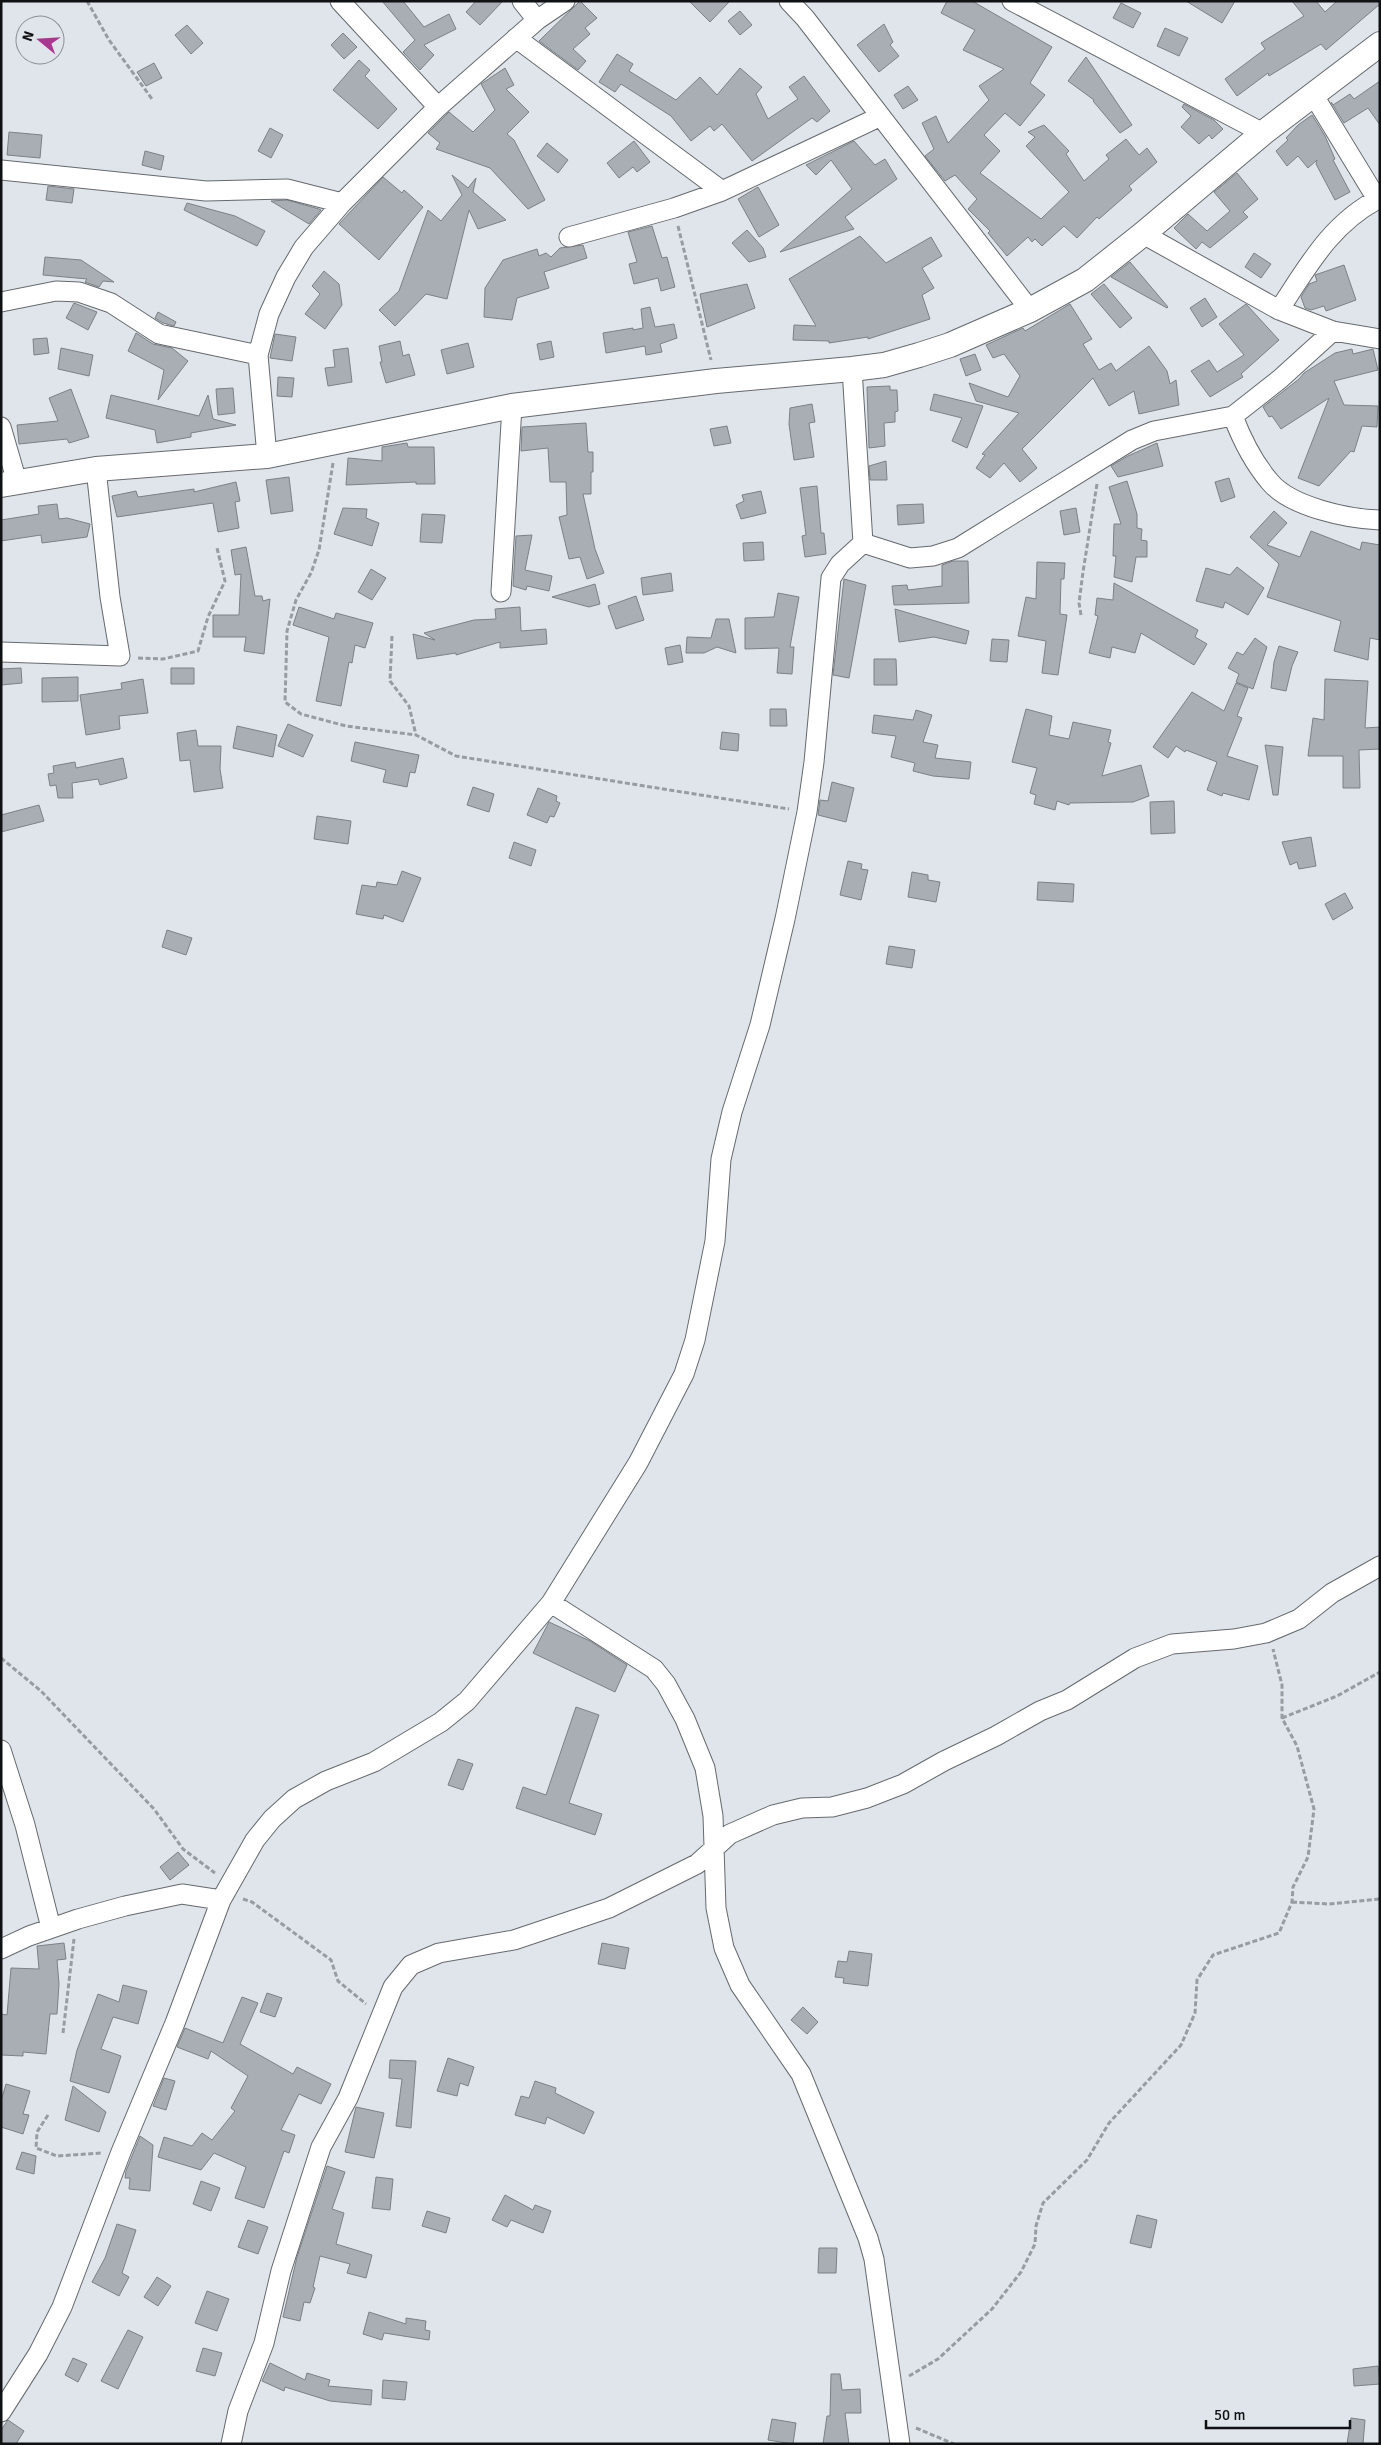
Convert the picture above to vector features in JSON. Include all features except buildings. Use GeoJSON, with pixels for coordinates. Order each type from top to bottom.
{"type":"FeatureCollection","features":[{"type":"Feature","properties":{"kind":"street"},"geometry":{"type":"LineString","coordinates":[[340,1],[438,107]]}},
{"type":"Feature","properties":{"kind":"street"},"geometry":{"type":"LineString","coordinates":[[522,1],[537,20]]}},
{"type":"Feature","properties":{"kind":"street"},"geometry":{"type":"LineString","coordinates":[[267,456],[258,355],[269,314],[286,277],[304,247],[342,203],[438,107],[537,20],[565,1]]}},
{"type":"Feature","properties":{"kind":"street"},"geometry":{"type":"LineString","coordinates":[[789,1],[805,18],[879,117],[1030,310]]}},
{"type":"Feature","properties":{"kind":"street"},"geometry":{"type":"LineString","coordinates":[[1012,1],[1264,133]]}},
{"type":"Feature","properties":{"kind":"street"},"geometry":{"type":"LineString","coordinates":[[516,38],[722,191]]}},
{"type":"Feature","properties":{"kind":"street"},"geometry":{"type":"LineString","coordinates":[[1,427],[9,483],[96,469],[267,456],[512,406],[716,381],[852,369],[884,364],[950,345],[1030,310],[1085,280],[1264,133],[1380,44]]}},
{"type":"Feature","properties":{"kind":"street"},"geometry":{"type":"LineString","coordinates":[[1279,310],[1320,246],[1337,229],[1378,199],[1314,96]]}},
{"type":"Feature","properties":{"kind":"street"},"geometry":{"type":"LineString","coordinates":[[569,237],[674,208],[722,191],[879,117]]}},
{"type":"Feature","properties":{"kind":"street"},"geometry":{"type":"LineString","coordinates":[[1,170],[206,191],[287,189],[342,203]]}},
{"type":"Feature","properties":{"kind":"street"},"geometry":{"type":"LineString","coordinates":[[1143,234],[1279,310],[1333,331],[1380,339]]}},
{"type":"Feature","properties":{"kind":"street"},"geometry":{"type":"LineString","coordinates":[[1,302],[56,291],[78,292],[111,303],[159,334],[258,355]]}},
{"type":"Feature","properties":{"kind":"street"},"geometry":{"type":"LineString","coordinates":[[863,543],[910,558],[934,556],[958,548],[1132,440],[1154,431],[1232,416],[1280,379],[1333,331]]}},
{"type":"Feature","properties":{"kind":"street"},"geometry":{"type":"LineString","coordinates":[[852,369],[863,543]]}},
{"type":"Feature","properties":{"kind":"street"},"geometry":{"type":"LineString","coordinates":[[501,592],[512,406]]}},
{"type":"Feature","properties":{"kind":"street"},"geometry":{"type":"LineString","coordinates":[[1232,416],[1246,448],[1271,484],[1292,498],[1322,509],[1347,517],[1380,520]]}},
{"type":"Feature","properties":{"kind":"street"},"geometry":{"type":"LineString","coordinates":[[1,652],[120,656],[110,597],[96,469]]}},
{"type":"Feature","properties":{"kind":"street"},"geometry":{"type":"LineString","coordinates":[[1,2412],[38,2354],[62,2307],[121,2152],[175,2023],[225,1892],[255,1840],[272,1818],[286,1806],[326,1781],[374,1762],[441,1722],[466,1701],[551,1603],[638,1463],[684,1374],[695,1340],[715,1242],[721,1159],[732,1112],[760,1025],[807,812],[814,762],[832,578],[840,564],[863,543]]}},
{"type":"Feature","properties":{"kind":"street"},"geometry":{"type":"LineString","coordinates":[[231,2444],[238,2411],[264,2343],[281,2271],[321,2147],[348,2098],[393,1987],[411,1965],[438,1953],[514,1940],[609,1908],[697,1864],[730,1834],[773,1815],[802,1808],[832,1807],[867,1798],[902,1784],[996,1736],[1040,1711],[1066,1700],[1135,1658],[1172,1644],[1234,1639],[1266,1633],[1299,1619],[1332,1593],[1363,1573],[1380,1566]]}},
{"type":"Feature","properties":{"kind":"street"},"geometry":{"type":"LineString","coordinates":[[551,1603],[654,1669],[666,1684],[685,1720],[704,1768],[713,1816],[716,1908],[724,1948],[740,1984],[801,2074],[868,2238],[874,2259],[900,2444]]}},
{"type":"Feature","properties":{"kind":"street"},"geometry":{"type":"LineString","coordinates":[[1,1750],[25,1825],[52,1928]]}},
{"type":"Feature","properties":{"kind":"street"},"geometry":{"type":"LineString","coordinates":[[1,1949],[78,1918],[182,1894],[225,1892]]}},
{"type":"Feature","properties":{"kind":"path"},"geometry":{"type":"LineString","coordinates":[[87,1],[109,40],[152,99]]}},
{"type":"Feature","properties":{"kind":"path"},"geometry":{"type":"LineString","coordinates":[[674,208],[716,381]]}},
{"type":"Feature","properties":{"kind":"path"},"geometry":{"type":"LineString","coordinates":[[337,442],[319,550],[311,573],[296,600],[286,631],[285,702],[301,714],[346,726],[416,735],[456,756],[807,812]]}},
{"type":"Feature","properties":{"kind":"path"},"geometry":{"type":"LineString","coordinates":[[1081,615],[1080,603],[1083,572],[1096,491],[1104,459]]}},
{"type":"Feature","properties":{"kind":"path"},"geometry":{"type":"LineString","coordinates":[[120,656],[163,660],[198,651],[208,617],[225,581],[217,548]]}},
{"type":"Feature","properties":{"kind":"path"},"geometry":{"type":"LineString","coordinates":[[392,636],[390,681],[408,706],[416,735]]}},
{"type":"Feature","properties":{"kind":"path"},"geometry":{"type":"LineString","coordinates":[[892,2386],[938,2359],[992,2309],[1021,2272],[1035,2244],[1036,2226],[1043,2203],[1087,2160],[1109,2123],[1181,2045],[1196,2013],[1197,1980],[1213,1955],[1279,1933],[1292,1902],[1293,1887],[1308,1857],[1314,1809],[1297,1746],[1282,1718],[1282,1686],[1276,1656],[1266,1633]]}},
{"type":"Feature","properties":{"kind":"path"},"geometry":{"type":"LineString","coordinates":[[1,1658],[41,1691],[134,1788],[154,1809],[183,1849],[225,1892],[252,1902],[331,1960],[338,1981],[381,2017]]}},
{"type":"Feature","properties":{"kind":"path"},"geometry":{"type":"LineString","coordinates":[[1282,1718],[1337,1696],[1380,1672]]}},
{"type":"Feature","properties":{"kind":"path"},"geometry":{"type":"LineString","coordinates":[[1292,1902],[1329,1904],[1380,1899]]}},
{"type":"Feature","properties":{"kind":"path"},"geometry":{"type":"LineString","coordinates":[[63,2032],[78,1918]]}},
{"type":"Feature","properties":{"kind":"path"},"geometry":{"type":"LineString","coordinates":[[48,2115],[37,2132],[36,2148],[57,2156],[121,2152]]}},
{"type":"Feature","properties":{"kind":"path"},"geometry":{"type":"LineString","coordinates":[[897,2420],[954,2444]]}}]}
